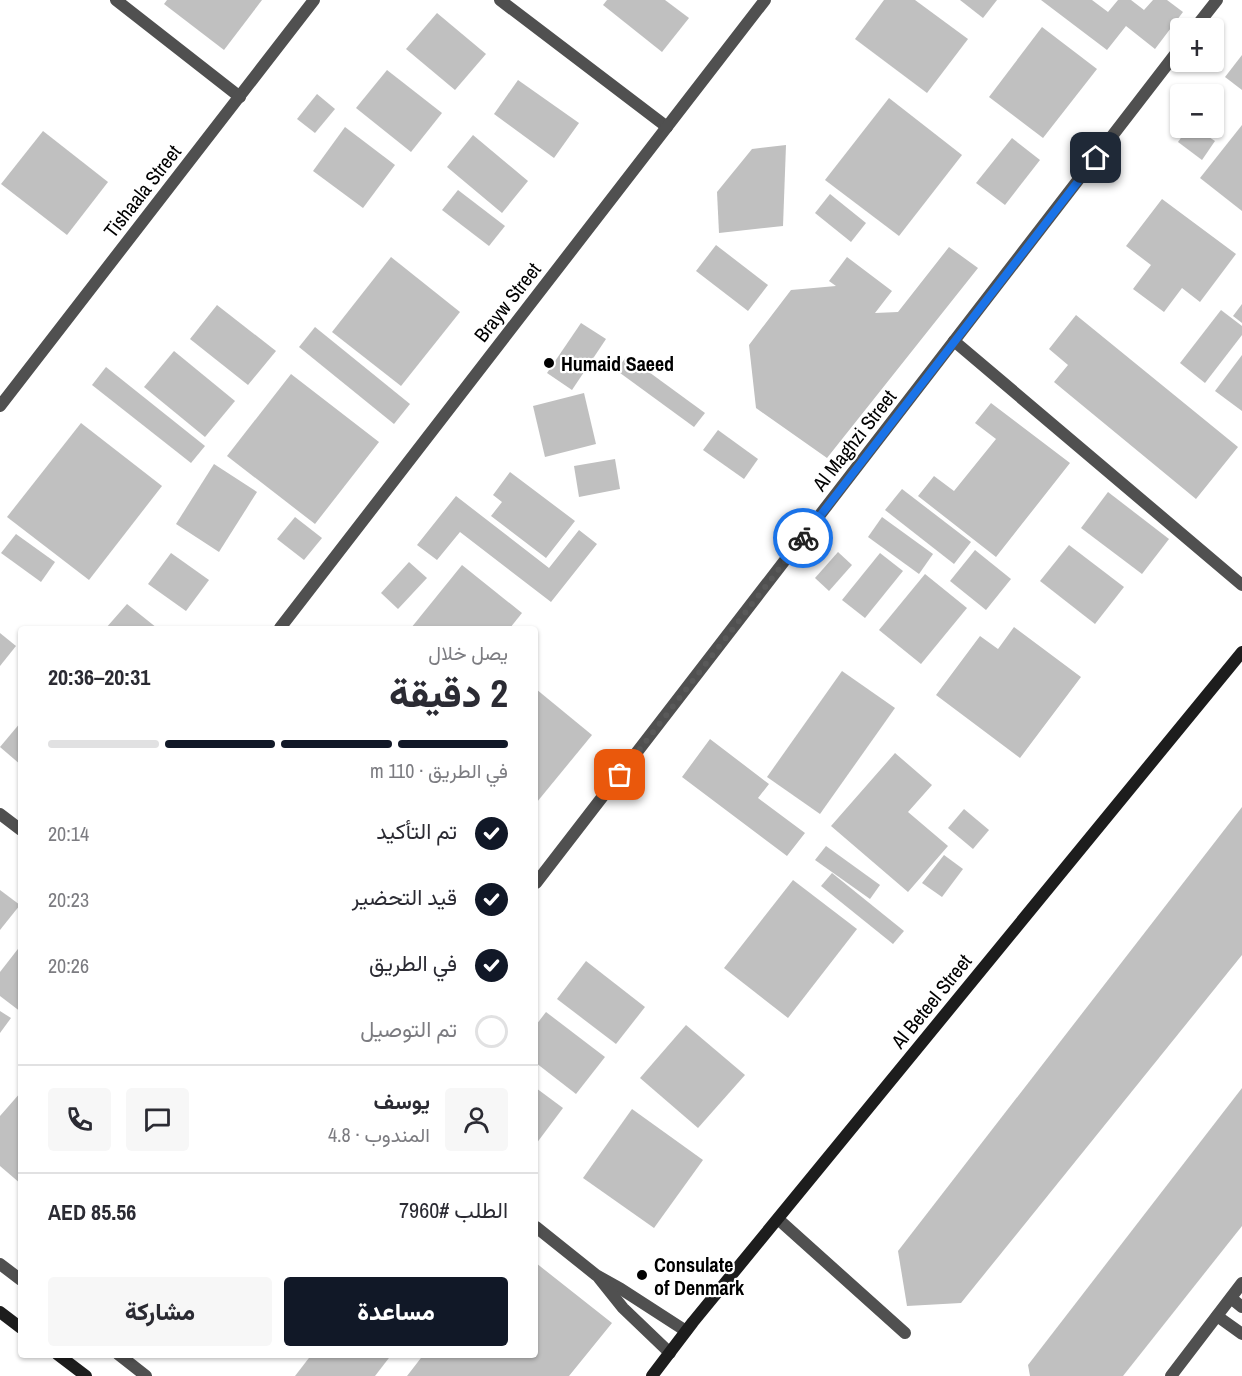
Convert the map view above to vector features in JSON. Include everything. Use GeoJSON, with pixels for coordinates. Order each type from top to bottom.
{"type":"FeatureCollection","features":[{"type":"Feature","properties":{"kind":"street"},"geometry":{"type":"LineString","coordinates":[[116,0],[240,97]]}},
{"type":"Feature","properties":{"kind":"street","name":"Tishaala Street"},"geometry":{"type":"LineString","coordinates":[[0,406],[314,0]]}},
{"type":"Feature","properties":{"kind":"street"},"geometry":{"type":"LineString","coordinates":[[501,0],[667,127]]}},
{"type":"Feature","properties":{"kind":"street","name":"Brayw Street"},"geometry":{"type":"LineString","coordinates":[[282,626],[765,0]]}},
{"type":"Feature","properties":{"kind":"street"},"geometry":{"type":"LineString","coordinates":[[1203,18],[1217,0]]}},
{"type":"Feature","properties":{"kind":"street","name":"Al Maghzi Street"},"geometry":{"type":"LineString","coordinates":[[538,880],[1170,61]]}},
{"type":"Feature","properties":{"kind":"street"},"geometry":{"type":"LineString","coordinates":[[954,341],[1242,585]]}},
{"type":"Feature","properties":{"kind":"street","name":"Al Beteel Street"},"geometry":{"type":"LineString","coordinates":[[652,1376],[686,1331],[1242,652]]}},
{"type":"Feature","properties":{"kind":"street"},"geometry":{"type":"LineString","coordinates":[[0,814],[18,828]]}},
{"type":"Feature","properties":{"kind":"street"},"geometry":{"type":"LineString","coordinates":[[778,1219],[906,1333]]}},
{"type":"Feature","properties":{"kind":"street"},"geometry":{"type":"LineString","coordinates":[[538,1229],[596,1275],[686,1331]]}},
{"type":"Feature","properties":{"kind":"street"},"geometry":{"type":"LineString","coordinates":[[0,1264],[18,1278]]}},
{"type":"Feature","properties":{"kind":"street"},"geometry":{"type":"LineString","coordinates":[[596,1275],[623,1308],[670,1353]]}},
{"type":"Feature","properties":{"kind":"street"},"geometry":{"type":"LineString","coordinates":[[1171,1376],[1242,1283]]}},
{"type":"Feature","properties":{"kind":"street"},"geometry":{"type":"LineString","coordinates":[[1231,1298],[1242,1307]]}},
{"type":"Feature","properties":{"kind":"street"},"geometry":{"type":"LineString","coordinates":[[0,1312],[18,1326]]}},
{"type":"Feature","properties":{"kind":"street"},"geometry":{"type":"LineString","coordinates":[[1217,1316],[1242,1334]]}},
{"type":"Feature","properties":{"kind":"street"},"geometry":{"type":"LineString","coordinates":[[62,1358],[86,1376]]}},
{"type":"Feature","properties":{"kind":"street"},"geometry":{"type":"LineString","coordinates":[[123,1358],[146,1376]]}},
{"type":"Feature","properties":{"kind":"building"},"geometry":{"type":"Polygon","coordinates":[[[167,0],[262,0],[224,50],[164,4],[167,0]]]}},
{"type":"Feature","properties":{"kind":"building"},"geometry":{"type":"Polygon","coordinates":[[[607,0],[665,0],[689,18],[662,52],[603,5],[607,0]]]}},
{"type":"Feature","properties":{"kind":"building"},"geometry":{"type":"Polygon","coordinates":[[[884,0],[915,0],[968,39],[927,93],[855,39],[884,0]]]}},
{"type":"Feature","properties":{"kind":"building"},"geometry":{"type":"Polygon","coordinates":[[[960,0],[997,0],[983,18],[960,0]]]}},
{"type":"Feature","properties":{"kind":"building"},"geometry":{"type":"Polygon","coordinates":[[[1041,0],[1092,0],[1108,12],[1118,0],[1131,0],[1144,10],[1153,0],[1167,0],[1183,12],[1178,18],[1170,18],[1170,29],[1155,49],[1126,26],[1107,50],[1041,0]]]}},
{"type":"Feature","properties":{"kind":"building"},"geometry":{"type":"Polygon","coordinates":[[[437,13],[486,54],[455,90],[406,49],[437,13]]]}},
{"type":"Feature","properties":{"kind":"building"},"geometry":{"type":"Polygon","coordinates":[[[1042,27],[1097,69],[1043,138],[989,97],[1042,27]]]}},
{"type":"Feature","properties":{"kind":"building"},"geometry":{"type":"Polygon","coordinates":[[[1242,55],[1242,90],[1225,77],[1242,55]]]}},
{"type":"Feature","properties":{"kind":"building"},"geometry":{"type":"Polygon","coordinates":[[[387,70],[442,113],[411,152],[356,108],[387,70]]]}},
{"type":"Feature","properties":{"kind":"building"},"geometry":{"type":"Polygon","coordinates":[[[518,80],[579,123],[554,158],[494,114],[518,80]]]}},
{"type":"Feature","properties":{"kind":"building"},"geometry":{"type":"Polygon","coordinates":[[[317,94],[335,109],[315,133],[297,119],[317,94]]]}},
{"type":"Feature","properties":{"kind":"building"},"geometry":{"type":"Polygon","coordinates":[[[889,98],[962,155],[899,236],[825,180],[889,98]]]}},
{"type":"Feature","properties":{"kind":"building"},"geometry":{"type":"Polygon","coordinates":[[[1242,125],[1242,211],[1200,178],[1242,125]]]}},
{"type":"Feature","properties":{"kind":"building"},"geometry":{"type":"Polygon","coordinates":[[[345,127],[395,165],[363,208],[313,171],[345,127]]]}},
{"type":"Feature","properties":{"kind":"building"},"geometry":{"type":"Polygon","coordinates":[[[43,131],[108,182],[67,235],[1,184],[43,131]]]}},
{"type":"Feature","properties":{"kind":"building"},"geometry":{"type":"Polygon","coordinates":[[[473,135],[528,181],[502,213],[447,167],[473,135]]]}},
{"type":"Feature","properties":{"kind":"building"},"geometry":{"type":"Polygon","coordinates":[[[1012,138],[1040,160],[1005,205],[976,183],[1012,138]]]}},
{"type":"Feature","properties":{"kind":"building"},"geometry":{"type":"Polygon","coordinates":[[[1181,138],[1210,138],[1215,141],[1202,160],[1178,142],[1181,138]]]}},
{"type":"Feature","properties":{"kind":"building"},"geometry":{"type":"Polygon","coordinates":[[[786,145],[783,226],[719,233],[717,192],[752,149],[786,145]]]}},
{"type":"Feature","properties":{"kind":"building"},"geometry":{"type":"Polygon","coordinates":[[[458,190],[505,226],[489,246],[442,210],[458,190]]]}},
{"type":"Feature","properties":{"kind":"building"},"geometry":{"type":"Polygon","coordinates":[[[830,194],[866,223],[851,242],[815,213],[830,194]]]}},
{"type":"Feature","properties":{"kind":"building"},"geometry":{"type":"Polygon","coordinates":[[[1162,199],[1236,254],[1200,302],[1182,288],[1164,312],[1133,289],[1151,265],[1126,246],[1162,199]]]}},
{"type":"Feature","properties":{"kind":"building"},"geometry":{"type":"Polygon","coordinates":[[[716,245],[768,285],[748,311],[696,271],[716,245]]]}},
{"type":"Feature","properties":{"kind":"building"},"geometry":{"type":"Polygon","coordinates":[[[949,247],[978,268],[827,458],[756,408],[749,345],[791,290],[836,286],[829,281],[847,257],[892,291],[875,313],[898,312],[949,247]]]}},
{"type":"Feature","properties":{"kind":"building"},"geometry":{"type":"Polygon","coordinates":[[[391,257],[460,312],[401,386],[332,332],[391,257]]]}},
{"type":"Feature","properties":{"kind":"building"},"geometry":{"type":"Polygon","coordinates":[[[1242,304],[1242,323],[1233,316],[1242,304]]]}},
{"type":"Feature","properties":{"kind":"building"},"geometry":{"type":"Polygon","coordinates":[[[217,305],[276,351],[248,385],[190,339],[217,305]]]}},
{"type":"Feature","properties":{"kind":"building"},"geometry":{"type":"Polygon","coordinates":[[[1221,310],[1242,326],[1242,335],[1205,383],[1180,363],[1221,310]]]}},
{"type":"Feature","properties":{"kind":"building"},"geometry":{"type":"Polygon","coordinates":[[[1076,315],[1238,447],[1196,499],[1054,382],[1068,365],[1049,349],[1076,315]]]}},
{"type":"Feature","properties":{"kind":"building"},"geometry":{"type":"Polygon","coordinates":[[[581,323],[606,339],[572,390],[547,373],[581,323]]]}},
{"type":"Feature","properties":{"kind":"building"},"geometry":{"type":"Polygon","coordinates":[[[315,327],[410,404],[394,424],[299,347],[315,327]]]}},
{"type":"Feature","properties":{"kind":"building"},"geometry":{"type":"Polygon","coordinates":[[[174,351],[235,401],[205,437],[144,387],[174,351]]]}},
{"type":"Feature","properties":{"kind":"building"},"geometry":{"type":"Polygon","coordinates":[[[1242,355],[1242,411],[1215,391],[1242,355]]]}},
{"type":"Feature","properties":{"kind":"building"},"geometry":{"type":"Polygon","coordinates":[[[627,356],[705,413],[694,427],[616,370],[627,356]]]}},
{"type":"Feature","properties":{"kind":"building"},"geometry":{"type":"Polygon","coordinates":[[[106,367],[205,446],[191,463],[92,385],[106,367]]]}},
{"type":"Feature","properties":{"kind":"building"},"geometry":{"type":"Polygon","coordinates":[[[291,374],[379,442],[315,524],[227,456],[291,374]]]}},
{"type":"Feature","properties":{"kind":"building"},"geometry":{"type":"Polygon","coordinates":[[[584,393],[596,444],[545,457],[533,406],[584,393]]]}},
{"type":"Feature","properties":{"kind":"building"},"geometry":{"type":"Polygon","coordinates":[[[991,403],[1070,463],[996,557],[918,496],[934,476],[954,491],[996,439],[975,423],[991,403]]]}},
{"type":"Feature","properties":{"kind":"building"},"geometry":{"type":"Polygon","coordinates":[[[81,423],[162,486],[89,580],[7,517],[81,423]]]}},
{"type":"Feature","properties":{"kind":"building"},"geometry":{"type":"Polygon","coordinates":[[[718,430],[758,459],[744,479],[703,450],[718,430]]]}},
{"type":"Feature","properties":{"kind":"building"},"geometry":{"type":"Polygon","coordinates":[[[615,459],[620,489],[579,497],[574,466],[615,459]]]}},
{"type":"Feature","properties":{"kind":"building"},"geometry":{"type":"Polygon","coordinates":[[[214,464],[257,492],[219,552],[176,524],[214,464]]]}},
{"type":"Feature","properties":{"kind":"building"},"geometry":{"type":"Polygon","coordinates":[[[510,472],[575,521],[546,558],[491,516],[502,502],[493,495],[510,472]]]}},
{"type":"Feature","properties":{"kind":"building"},"geometry":{"type":"Polygon","coordinates":[[[902,489],[971,542],[954,564],[885,510],[902,489]]]}},
{"type":"Feature","properties":{"kind":"building"},"geometry":{"type":"Polygon","coordinates":[[[1108,492],[1169,539],[1142,574],[1081,528],[1108,492]]]}},
{"type":"Feature","properties":{"kind":"building"},"geometry":{"type":"Polygon","coordinates":[[[456,496],[549,568],[579,530],[597,544],[551,602],[460,532],[437,560],[417,545],[456,496]]]}},
{"type":"Feature","properties":{"kind":"building"},"geometry":{"type":"Polygon","coordinates":[[[295,517],[322,538],[304,560],[277,539],[295,517]]]}},
{"type":"Feature","properties":{"kind":"building"},"geometry":{"type":"Polygon","coordinates":[[[882,517],[933,554],[919,574],[868,537],[882,517]]]}},
{"type":"Feature","properties":{"kind":"building"},"geometry":{"type":"Polygon","coordinates":[[[16,534],[55,562],[41,582],[1,553],[16,534]]]}},
{"type":"Feature","properties":{"kind":"building"},"geometry":{"type":"Polygon","coordinates":[[[1069,545],[1124,587],[1095,624],[1040,581],[1069,545]]]}},
{"type":"Feature","properties":{"kind":"building"},"geometry":{"type":"Polygon","coordinates":[[[975,550],[1011,579],[986,610],[950,581],[975,550]]]}},
{"type":"Feature","properties":{"kind":"building"},"geometry":{"type":"Polygon","coordinates":[[[838,552],[852,565],[829,591],[815,578],[838,552]]]}},
{"type":"Feature","properties":{"kind":"building"},"geometry":{"type":"Polygon","coordinates":[[[171,553],[209,580],[186,611],[148,584],[171,553]]]}},
{"type":"Feature","properties":{"kind":"building"},"geometry":{"type":"Polygon","coordinates":[[[880,553],[903,571],[865,618],[842,600],[880,553]]]}},
{"type":"Feature","properties":{"kind":"building"},"geometry":{"type":"Polygon","coordinates":[[[409,562],[427,578],[398,609],[381,593],[409,562]]]}},
{"type":"Feature","properties":{"kind":"building"},"geometry":{"type":"Polygon","coordinates":[[[462,565],[522,613],[512,626],[413,626],[462,565]]]}},
{"type":"Feature","properties":{"kind":"building"},"geometry":{"type":"Polygon","coordinates":[[[925,574],[967,608],[921,664],[879,630],[925,574]]]}},
{"type":"Feature","properties":{"kind":"building"},"geometry":{"type":"Polygon","coordinates":[[[127,604],[154,626],[108,626],[127,604]]]}},
{"type":"Feature","properties":{"kind":"building"},"geometry":{"type":"Polygon","coordinates":[[[1014,627],[1081,677],[1020,758],[936,695],[980,636],[998,649],[1014,627]]]}},
{"type":"Feature","properties":{"kind":"building"},"geometry":{"type":"Polygon","coordinates":[[[0,633],[16,646],[0,666],[0,633]]]}},
{"type":"Feature","properties":{"kind":"building"},"geometry":{"type":"Polygon","coordinates":[[[842,671],[895,708],[820,814],[767,777],[842,671]]]}},
{"type":"Feature","properties":{"kind":"building"},"geometry":{"type":"Polygon","coordinates":[[[538,691],[592,735],[538,801],[538,691]]]}},
{"type":"Feature","properties":{"kind":"building"},"geometry":{"type":"Polygon","coordinates":[[[18,726],[18,762],[0,747],[18,726]]]}},
{"type":"Feature","properties":{"kind":"building"},"geometry":{"type":"Polygon","coordinates":[[[710,739],[769,784],[758,798],[805,833],[787,856],[682,777],[710,739]]]}},
{"type":"Feature","properties":{"kind":"building"},"geometry":{"type":"Polygon","coordinates":[[[895,753],[932,785],[908,812],[948,846],[908,892],[831,826],[895,753]]]}},
{"type":"Feature","properties":{"kind":"building"},"geometry":{"type":"Polygon","coordinates":[[[1242,807],[1242,955],[961,1303],[907,1306],[898,1251],[1242,807]]]}},
{"type":"Feature","properties":{"kind":"building"},"geometry":{"type":"Polygon","coordinates":[[[964,809],[989,830],[973,849],[948,828],[964,809]]]}},
{"type":"Feature","properties":{"kind":"building"},"geometry":{"type":"Polygon","coordinates":[[[826,846],[880,885],[870,899],[815,860],[826,846]]]}},
{"type":"Feature","properties":{"kind":"building"},"geometry":{"type":"Polygon","coordinates":[[[944,855],[963,869],[942,897],[922,883],[944,855]]]}},
{"type":"Feature","properties":{"kind":"building"},"geometry":{"type":"Polygon","coordinates":[[[832,873],[904,931],[893,944],[821,886],[832,873]]]}},
{"type":"Feature","properties":{"kind":"building"},"geometry":{"type":"Polygon","coordinates":[[[793,880],[857,929],[788,1018],[724,968],[793,880]]]}},
{"type":"Feature","properties":{"kind":"building"},"geometry":{"type":"Polygon","coordinates":[[[0,890],[18,904],[18,908],[0,930],[0,890]]]}},
{"type":"Feature","properties":{"kind":"building"},"geometry":{"type":"Polygon","coordinates":[[[18,949],[18,1010],[0,996],[0,972],[18,949]]]}},
{"type":"Feature","properties":{"kind":"building"},"geometry":{"type":"Polygon","coordinates":[[[586,961],[645,1007],[616,1044],[557,999],[586,961]]]}},
{"type":"Feature","properties":{"kind":"building"},"geometry":{"type":"Polygon","coordinates":[[[0,1011],[11,1018],[0,1033],[0,1011]]]}},
{"type":"Feature","properties":{"kind":"building"},"geometry":{"type":"Polygon","coordinates":[[[546,1012],[605,1057],[576,1094],[538,1065],[538,1022],[546,1012]]]}},
{"type":"Feature","properties":{"kind":"building"},"geometry":{"type":"Polygon","coordinates":[[[686,1025],[745,1075],[698,1128],[640,1078],[686,1025]]]}},
{"type":"Feature","properties":{"kind":"building"},"geometry":{"type":"Polygon","coordinates":[[[1242,1088],[1242,1226],[1123,1376],[1030,1376],[1028,1365],[1242,1088]]]}},
{"type":"Feature","properties":{"kind":"building"},"geometry":{"type":"Polygon","coordinates":[[[538,1089],[563,1108],[538,1141],[538,1089]]]}},
{"type":"Feature","properties":{"kind":"building"},"geometry":{"type":"Polygon","coordinates":[[[18,1095],[18,1181],[0,1166],[0,1116],[18,1095]]]}},
{"type":"Feature","properties":{"kind":"building"},"geometry":{"type":"Polygon","coordinates":[[[632,1109],[703,1160],[654,1228],[583,1178],[632,1109]]]}},
{"type":"Feature","properties":{"kind":"building"},"geometry":{"type":"Polygon","coordinates":[[[538,1265],[612,1323],[569,1376],[407,1376],[421,1358],[538,1358],[538,1265]]]}},
{"type":"Feature","properties":{"kind":"building"},"geometry":{"type":"Polygon","coordinates":[[[309,1358],[389,1358],[375,1376],[295,1376],[309,1358]]]}},
{"type":"Feature","properties":{"kind":"way so far"},"geometry":{"type":"LineString","coordinates":[[620,775],[803,538]]}},
{"type":"Feature","properties":{"kind":"place","name":"Humaid Saeed"},"geometry":{"type":"Point","coordinates":[549,363]}},
{"type":"Feature","properties":{"kind":"place","name":"Consulate of Denmark"},"geometry":{"type":"Point","coordinates":[642,1275]}},
{"type":"Feature","properties":{"kind":"route"},"geometry":{"type":"LineString","coordinates":[[803,538],[1096,158]]}}]}
